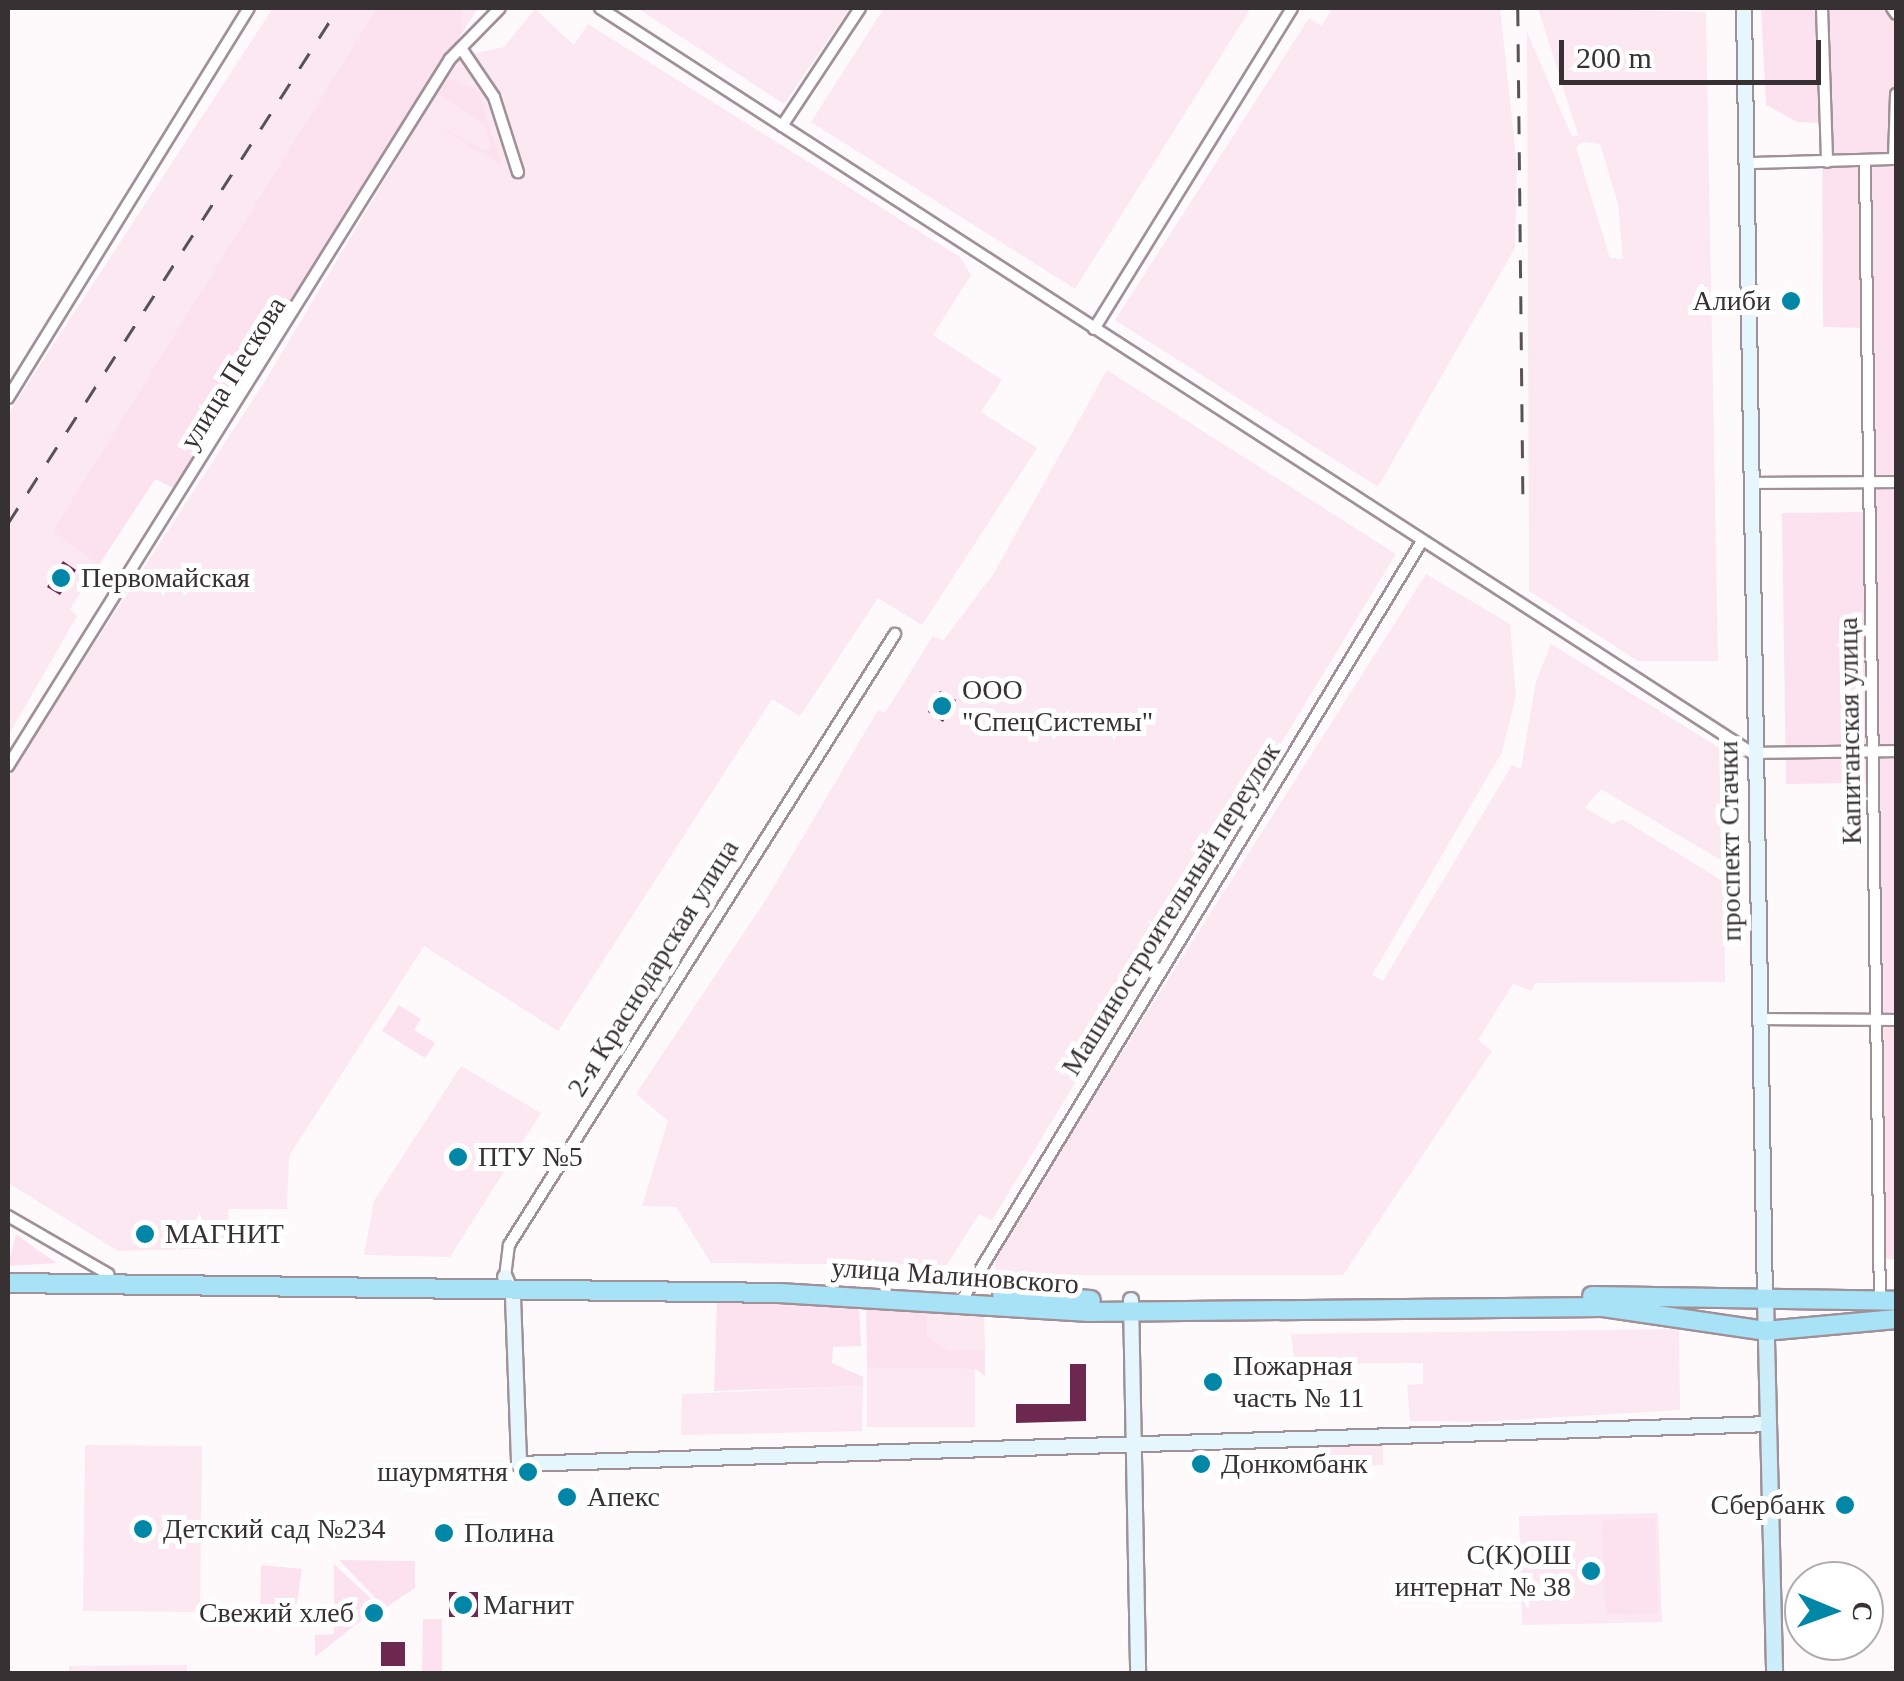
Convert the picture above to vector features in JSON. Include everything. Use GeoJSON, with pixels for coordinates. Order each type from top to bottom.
{"type":"FeatureCollection","features":[{"type":"Feature","properties":{"kind":"highway","name":"улица Малиновского"},"geometry":{"type":"LineString","coordinates":[[8,1273],[962,1294],[1040,1311],[1131,1306],[1889,1300]]}},
{"type":"Feature","properties":{"kind":"highway","name":"улица Малиновского"},"geometry":{"type":"LineString","coordinates":[[8,1283],[508,1282]]}},
{"type":"Feature","properties":{"kind":"highway","name":"улица Малиновского"},"geometry":{"type":"LineString","coordinates":[[1131,1306],[1603,1307],[1765,1331],[1896,1320]]}},
{"type":"Feature","properties":{"kind":"main road","name":"проспект Стачки"},"geometry":{"type":"LineString","coordinates":[[1765,1299],[1774,1674]]}},
{"type":"Feature","properties":{"kind":"street"},"geometry":{"type":"LineString","coordinates":[[8,398],[249,8]]}},
{"type":"Feature","properties":{"kind":"street","name":"улица Пескова"},"geometry":{"type":"LineString","coordinates":[[8,766],[462,48],[500,8]]}},
{"type":"Feature","properties":{"kind":"street"},"geometry":{"type":"LineString","coordinates":[[600,8],[1752,753],[1896,750]]}},
{"type":"Feature","properties":{"kind":"street"},"geometry":{"type":"LineString","coordinates":[[782,126],[860,8]]}},
{"type":"Feature","properties":{"kind":"street"},"geometry":{"type":"LineString","coordinates":[[1094,329],[1292,8]]}},
{"type":"Feature","properties":{"kind":"street","name":"проспект Стачки"},"geometry":{"type":"LineString","coordinates":[[1744,8],[1749,162],[1752,753],[1765,1299]]}},
{"type":"Feature","properties":{"kind":"street"},"geometry":{"type":"LineString","coordinates":[[1822,8],[1828,162]]}},
{"type":"Feature","properties":{"kind":"street"},"geometry":{"type":"LineString","coordinates":[[1892,8],[1896,14]]}},
{"type":"Feature","properties":{"kind":"street"},"geometry":{"type":"LineString","coordinates":[[462,48],[494,97],[518,172]]}},
{"type":"Feature","properties":{"kind":"street"},"geometry":{"type":"LineString","coordinates":[[1749,162],[1895,159],[1896,94]]}},
{"type":"Feature","properties":{"kind":"street","name":"Капитанская улица"},"geometry":{"type":"LineString","coordinates":[[1865,162],[1876,1021],[1889,1300]]}},
{"type":"Feature","properties":{"kind":"street"},"geometry":{"type":"LineString","coordinates":[[1751,482],[1896,482]]}},
{"type":"Feature","properties":{"kind":"street","name":"Машиностроительный переулок"},"geometry":{"type":"LineString","coordinates":[[962,1294],[1422,541]]}},
{"type":"Feature","properties":{"kind":"street","name":"2-я Краснодарская улица"},"geometry":{"type":"LineString","coordinates":[[894,634],[509,1245],[519,1464],[1134,1440]]}},
{"type":"Feature","properties":{"kind":"street"},"geometry":{"type":"LineString","coordinates":[[1759,1020],[1896,1020]]}},
{"type":"Feature","properties":{"kind":"street"},"geometry":{"type":"LineString","coordinates":[[8,1216],[108,1274]]}},
{"type":"Feature","properties":{"kind":"street"},"geometry":{"type":"LineString","coordinates":[[1131,1306],[1138,1674]]}},
{"type":"Feature","properties":{"kind":"street"},"geometry":{"type":"LineString","coordinates":[[1134,1440],[1769,1424]]}},
{"type":"Feature","properties":{"kind":"shaded area"},"geometry":{"type":"Polygon","coordinates":[[[273,8],[478,8],[285,315],[155,479],[70,609],[77,616],[8,736],[8,414],[273,8]]]}},
{"type":"Feature","properties":{"kind":"shaded area"},"geometry":{"type":"Polygon","coordinates":[[[377,8],[462,8],[462,32],[177,490],[155,479],[99,565],[53,531],[377,8]]]}},
{"type":"Feature","properties":{"kind":"shaded area"},"geometry":{"type":"Polygon","coordinates":[[[637,8],[850,8],[784,104],[637,8]]]}},
{"type":"Feature","properties":{"kind":"shaded area"},"geometry":{"type":"Polygon","coordinates":[[[884,8],[1251,8],[1075,289],[811,122],[884,8]]]}},
{"type":"Feature","properties":{"kind":"shaded area"},"geometry":{"type":"Polygon","coordinates":[[[1333,8],[1500,8],[1517,166],[1515,248],[1378,487],[1115,320],[1309,18],[1321,26],[1333,8]]]}},
{"type":"Feature","properties":{"kind":"shaded area"},"geometry":{"type":"Polygon","coordinates":[[[1538,8],[1706,12],[1718,661],[1638,661],[1529,591],[1527,32],[1572,137],[1578,135],[1538,8]],[[1583,142],[1576,147],[1610,258],[1623,259],[1618,204],[1600,144],[1583,142]]]}},
{"type":"Feature","properties":{"kind":"shaded area"},"geometry":{"type":"Polygon","coordinates":[[[1761,8],[1896,8],[1896,1259],[1873,1259],[1868,783],[1786,784],[1782,513],[1865,512],[1863,328],[1823,327],[1822,123],[1797,122],[1766,105],[1761,8]]]}},
{"type":"Feature","properties":{"kind":"shaded area"},"geometry":{"type":"Polygon","coordinates":[[[535,9],[574,45],[588,24],[960,257],[971,275],[933,335],[1002,380],[981,412],[1037,448],[922,625],[878,598],[800,716],[772,699],[558,1031],[424,946],[289,1156],[287,1209],[228,1209],[231,1248],[118,1251],[8,1183],[8,777],[265,381],[458,57],[504,47],[535,9]]]}},
{"type":"Feature","properties":{"kind":"shaded area"},"geometry":{"type":"Polygon","coordinates":[[[450,78],[478,91],[502,165],[434,124],[486,151],[491,145],[484,124],[438,94],[450,78]]]}},
{"type":"Feature","properties":{"kind":"shaded area"},"geometry":{"type":"Polygon","coordinates":[[[1107,370],[1396,554],[992,1220],[979,1214],[947,1265],[711,1263],[676,1207],[642,1206],[668,1121],[636,1094],[767,898],[878,710],[885,713],[933,636],[943,641],[994,573],[1107,370]]]}},
{"type":"Feature","properties":{"kind":"shaded area"},"geometry":{"type":"Polygon","coordinates":[[[1426,574],[1510,624],[1516,696],[1502,752],[1372,975],[1383,981],[1512,765],[1521,769],[1536,681],[1551,644],[1723,750],[1724,862],[1601,789],[1585,808],[1613,824],[1622,819],[1724,882],[1725,982],[1535,983],[1532,991],[1513,984],[1478,1040],[1492,1051],[1343,1275],[995,1275],[995,1252],[1426,574]]]}},
{"type":"Feature","properties":{"kind":"shaded area"},"geometry":{"type":"Polygon","coordinates":[[[399,1005],[421,1019],[414,1030],[435,1043],[425,1058],[382,1031],[399,1005]]]}},
{"type":"Feature","properties":{"kind":"shaded area","name":"ПТУ №5"},"geometry":{"type":"Polygon","coordinates":[[[461,1066],[541,1113],[450,1257],[364,1255],[374,1201],[461,1066]]]}},
{"type":"Feature","properties":{"kind":"shaded area"},"geometry":{"type":"Polygon","coordinates":[[[16,1234],[39,1251],[57,1263],[8,1266],[16,1234]]]}},
{"type":"Feature","properties":{"kind":"shaded area"},"geometry":{"type":"Polygon","coordinates":[[[717,1299],[859,1304],[861,1346],[833,1347],[832,1363],[863,1377],[863,1386],[714,1391],[717,1299]]]}},
{"type":"Feature","properties":{"kind":"shaded area"},"geometry":{"type":"Polygon","coordinates":[[[866,1305],[927,1308],[927,1336],[949,1350],[985,1350],[985,1376],[975,1369],[867,1368],[866,1305]]]}},
{"type":"Feature","properties":{"kind":"shaded area"},"geometry":{"type":"Polygon","coordinates":[[[927,1308],[984,1311],[985,1350],[949,1350],[927,1336],[927,1308]]]}},
{"type":"Feature","properties":{"kind":"shaded area"},"geometry":{"type":"Polygon","coordinates":[[[1679,1329],[1680,1410],[1478,1422],[1410,1421],[1407,1385],[1423,1384],[1423,1363],[1295,1364],[1291,1334],[1679,1329]]]}},
{"type":"Feature","properties":{"kind":"shaded area"},"geometry":{"type":"Polygon","coordinates":[[[867,1368],[975,1369],[975,1427],[867,1427],[867,1368]]]}},
{"type":"Feature","properties":{"kind":"shaded area"},"geometry":{"type":"Polygon","coordinates":[[[863,1386],[862,1431],[681,1435],[682,1394],[863,1386]]]}},
{"type":"Feature","properties":{"kind":"shaded area"},"geometry":{"type":"Polygon","coordinates":[[[1383,1440],[1383,1465],[1323,1467],[1322,1441],[1383,1440]]]}},
{"type":"Feature","properties":{"kind":"shaded area","name":"Детский сад №234"},"geometry":{"type":"Polygon","coordinates":[[[85,1445],[202,1446],[200,1612],[83,1611],[85,1445]]]}},
{"type":"Feature","properties":{"kind":"shaded area","name":"С(К)ОШ интернат № 38"},"geometry":{"type":"Polygon","coordinates":[[[1658,1513],[1662,1622],[1522,1625],[1519,1516],[1658,1513]]]}},
{"type":"Feature","properties":{"kind":"shaded area"},"geometry":{"type":"Polygon","coordinates":[[[1655,1518],[1658,1613],[1605,1614],[1602,1520],[1655,1518]]]}},
{"type":"Feature","properties":{"kind":"shaded area"},"geometry":{"type":"Polygon","coordinates":[[[339,1560],[415,1561],[415,1588],[385,1608],[339,1560]]]}},
{"type":"Feature","properties":{"kind":"shaded area"},"geometry":{"type":"Polygon","coordinates":[[[334,1564],[379,1606],[315,1657],[315,1635],[334,1634],[334,1564]]]}},
{"type":"Feature","properties":{"kind":"shaded area"},"geometry":{"type":"Polygon","coordinates":[[[261,1565],[302,1569],[294,1622],[260,1621],[261,1565]]]}},
{"type":"Feature","properties":{"kind":"shaded area"},"geometry":{"type":"Polygon","coordinates":[[[423,1619],[442,1619],[442,1673],[422,1673],[423,1619]]]}},
{"type":"Feature","properties":{"kind":"shaded area"},"geometry":{"type":"Polygon","coordinates":[[[187,1665],[187,1673],[69,1673],[69,1666],[187,1665]]]}},
{"type":"Feature","properties":{"kind":"building","name":"Первомайская"},"geometry":{"type":"Polygon","coordinates":[[[63,561],[76,570],[60,595],[47,587],[63,561]]]}},
{"type":"Feature","properties":{"kind":"building","name":"ООО \"СпецСистемы\""},"geometry":{"type":"Polygon","coordinates":[[[940,691],[956,700],[943,722],[928,712],[940,691]]]}},
{"type":"Feature","properties":{"kind":"building"},"geometry":{"type":"Polygon","coordinates":[[[1070,1364],[1086,1364],[1086,1421],[1016,1423],[1016,1404],[1070,1404],[1070,1364]]]}},
{"type":"Feature","properties":{"kind":"building","name":"Магнит"},"geometry":{"type":"Polygon","coordinates":[[[449,1592],[478,1592],[478,1617],[449,1617],[449,1592]]]}},
{"type":"Feature","properties":{"kind":"building"},"geometry":{"type":"Polygon","coordinates":[[[381,1642],[405,1642],[405,1666],[381,1666],[381,1642]]]}},
{"type":"Feature","properties":{"kind":"railway"},"geometry":{"type":"LineString","coordinates":[[8,523],[338,8]]}},
{"type":"Feature","properties":{"kind":"railway"},"geometry":{"type":"LineString","coordinates":[[1518,8],[1523,494]]}},
{"type":"Feature","properties":{"kind":"place","name":"Алиби"},"geometry":{"type":"Point","coordinates":[1791,301]}},
{"type":"Feature","properties":{"kind":"place","name":"Первомайская"},"geometry":{"type":"Point","coordinates":[61,578]}},
{"type":"Feature","properties":{"kind":"place","name":"ООО \"СпецСистемы\""},"geometry":{"type":"Point","coordinates":[942,706]}},
{"type":"Feature","properties":{"kind":"place","name":"ПТУ №5"},"geometry":{"type":"Point","coordinates":[458,1157]}},
{"type":"Feature","properties":{"kind":"place","name":"МАГНИТ"},"geometry":{"type":"Point","coordinates":[145,1234]}},
{"type":"Feature","properties":{"kind":"place","name":"Пожарная часть № 11"},"geometry":{"type":"Point","coordinates":[1213,1382]}},
{"type":"Feature","properties":{"kind":"place","name":"Донкомбанк"},"geometry":{"type":"Point","coordinates":[1201,1464]}},
{"type":"Feature","properties":{"kind":"place","name":"шаурмятня"},"geometry":{"type":"Point","coordinates":[528,1472]}},
{"type":"Feature","properties":{"kind":"place","name":"Апекс"},"geometry":{"type":"Point","coordinates":[567,1497]}},
{"type":"Feature","properties":{"kind":"place","name":"Сбербанк"},"geometry":{"type":"Point","coordinates":[1845,1505]}},
{"type":"Feature","properties":{"kind":"place","name":"Детский сад №234"},"geometry":{"type":"Point","coordinates":[143,1529]}},
{"type":"Feature","properties":{"kind":"place","name":"Полина"},"geometry":{"type":"Point","coordinates":[444,1533]}},
{"type":"Feature","properties":{"kind":"place","name":"С(К)ОШ интернат № 38"},"geometry":{"type":"Point","coordinates":[1591,1571]}},
{"type":"Feature","properties":{"kind":"place","name":"Магнит"},"geometry":{"type":"Point","coordinates":[463,1605]}},
{"type":"Feature","properties":{"kind":"place","name":"Свежий хлеб"},"geometry":{"type":"Point","coordinates":[374,1613]}}]}
